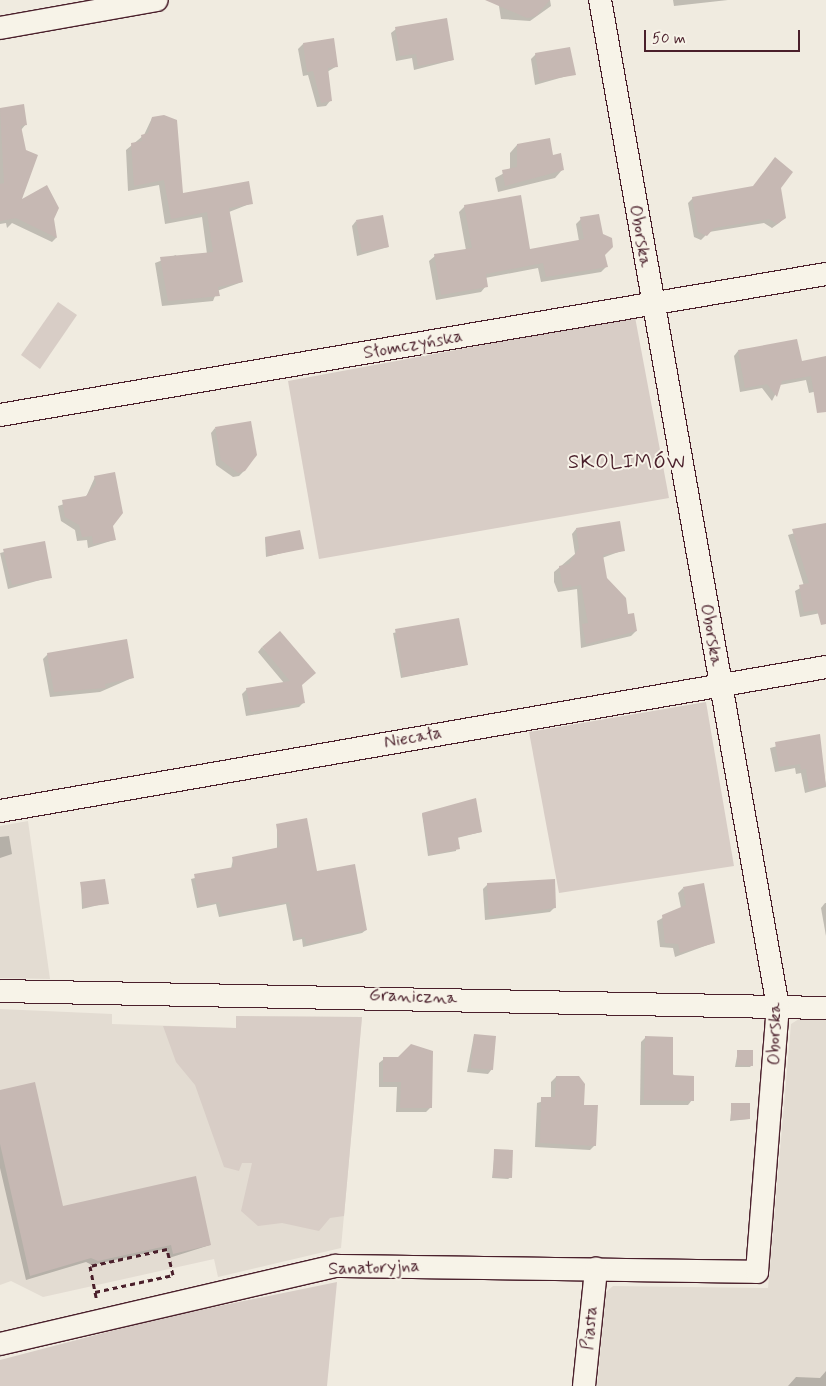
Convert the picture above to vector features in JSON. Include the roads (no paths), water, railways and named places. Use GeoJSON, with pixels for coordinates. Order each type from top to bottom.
{"type":"FeatureCollection","features":[{"type":"Feature","properties":{"kind":"street"},"geometry":{"type":"LineString","coordinates":[[0,28],[157,0]]}},
{"type":"Feature","properties":{"kind":"street","name":"Oborska"},"geometry":{"type":"LineString","coordinates":[[600,0],[652,304],[778,1007],[757,1272]]}},
{"type":"Feature","properties":{"kind":"street","name":"Słomczyńska"},"geometry":{"type":"LineString","coordinates":[[0,415],[826,274]]}},
{"type":"Feature","properties":{"kind":"street","name":"Niecała"},"geometry":{"type":"LineString","coordinates":[[0,811],[826,667]]}},
{"type":"Feature","properties":{"kind":"street","name":"Graniczna"},"geometry":{"type":"LineString","coordinates":[[0,991],[313,994],[826,1008]]}},
{"type":"Feature","properties":{"kind":"street","name":"Sanatoryjna"},"geometry":{"type":"LineString","coordinates":[[0,1344],[334,1266],[757,1272]]}},
{"type":"Feature","properties":{"kind":"street","name":"Piasta"},"geometry":{"type":"LineString","coordinates":[[584,1386],[596,1269]]}},
{"type":"Feature","properties":{"kind":"district","name":"SKOLIMÓW"},"geometry":{"type":"Point","coordinates":[627,462]}}]}
